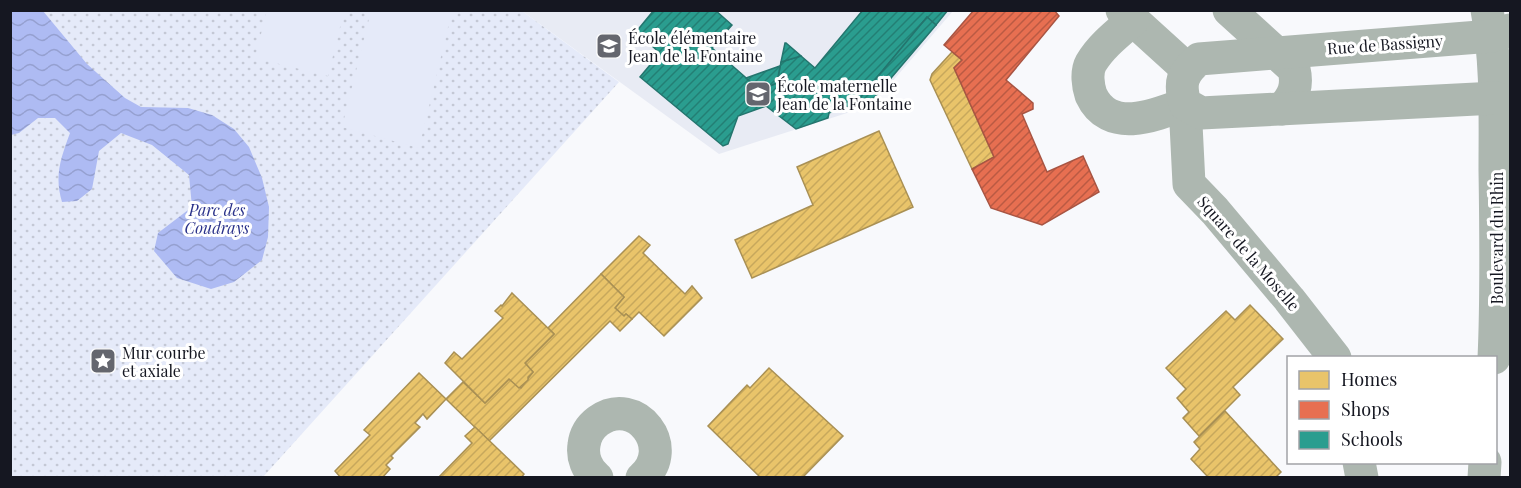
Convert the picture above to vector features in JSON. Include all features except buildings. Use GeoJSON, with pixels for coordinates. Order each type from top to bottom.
{"type":"FeatureCollection","features":[{"type":"Feature","properties":{"kind":"street"},"geometry":{"type":"LineString","coordinates":[[1229,10],[1278,52],[1294,69],[1297,81],[1293,96],[1282,109]]}},
{"type":"Feature","properties":{"kind":"street"},"geometry":{"type":"LineString","coordinates":[[1185,104],[1163,113],[1137,119],[1113,117],[1096,105],[1088,86],[1089,65],[1127,15],[1187,69],[1180,87],[1185,104],[1201,113],[1496,98]]}},
{"type":"Feature","properties":{"kind":"street","name":"Rue de Bassigny"},"geometry":{"type":"LineString","coordinates":[[1187,69],[1199,59],[1278,52],[1497,25]]}},
{"type":"Feature","properties":{"kind":"street","name":"Boulevard du Rhin"},"geometry":{"type":"LineString","coordinates":[[1494,356],[1497,281],[1497,25]]}},
{"type":"Feature","properties":{"kind":"street","name":"Square de la Moselle"},"geometry":{"type":"LineString","coordinates":[[1185,104],[1189,184],[1215,211],[1334,356]]}},
{"type":"Feature","properties":{"kind":"street"},"geometry":{"type":"LineString","coordinates":[[592,476],[584,454],[584,442],[588,433],[603,417],[624,414],[644,423],[655,443],[652,466],[642,477]]}},
{"type":"Feature","properties":{"kind":"shaded area","name":"École maternelle Jean de la Fontaine"},"geometry":{"type":"Polygon","coordinates":[[[522,11],[953,11],[872,105],[719,154],[522,11]]]}},
{"type":"Feature","properties":{"kind":"green space"},"geometry":{"type":"Polygon","coordinates":[[[267,10],[344,11],[328,76],[255,58],[267,10]]]}},
{"type":"Feature","properties":{"kind":"green space","name":"Parc des Coudrays"},"geometry":{"type":"Polygon","coordinates":[[[10,11],[522,11],[619,82],[263,477],[11,477],[10,11]]]}},
{"type":"Feature","properties":{"kind":"green space"},"geometry":{"type":"Polygon","coordinates":[[[371,11],[452,11],[419,148],[342,127],[371,11]]]}},
{"type":"Feature","properties":{"kind":"water"},"geometry":{"type":"Polygon","coordinates":[[[10,11],[43,11],[87,64],[125,98],[141,107],[188,108],[212,115],[234,129],[249,147],[262,178],[269,207],[268,237],[262,260],[234,282],[211,289],[177,278],[154,251],[158,233],[192,207],[189,175],[152,145],[121,133],[99,151],[92,189],[77,201],[62,202],[59,175],[61,159],[70,133],[55,118],[38,118],[19,133],[11,135],[10,11]]]}},
{"type":"Feature","properties":{"kind":"place","name":"École élémentaire Jean de la Fontaine"},"geometry":{"type":"Point","coordinates":[609,46]}},
{"type":"Feature","properties":{"kind":"place","name":"École maternelle Jean de la Fontaine"},"geometry":{"type":"Point","coordinates":[758,94]}},
{"type":"Feature","properties":{"kind":"place","name":"Mur courbe et axiale"},"geometry":{"type":"Point","coordinates":[103,361]}}]}
